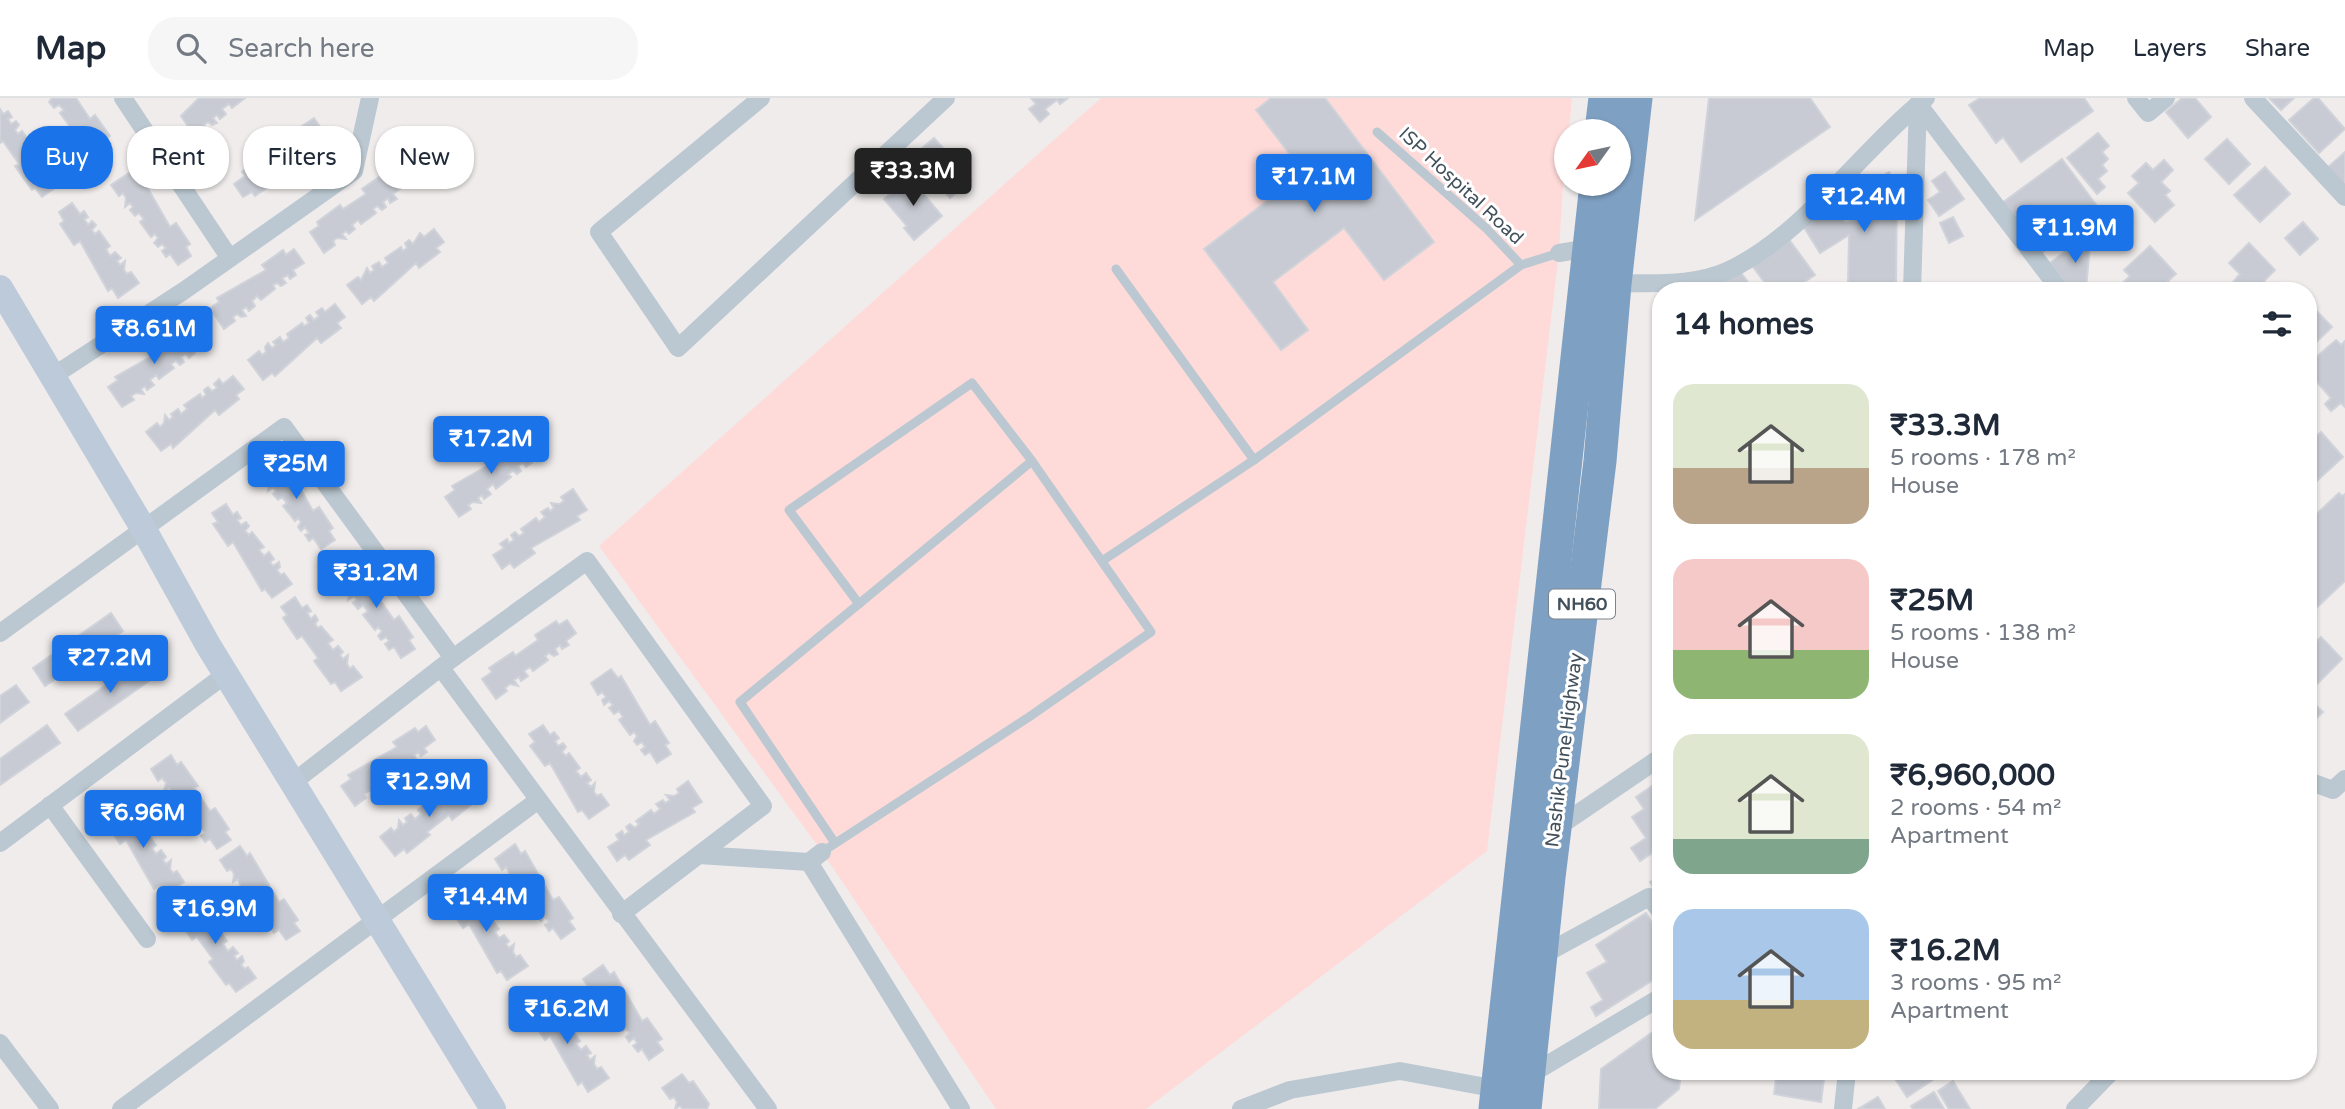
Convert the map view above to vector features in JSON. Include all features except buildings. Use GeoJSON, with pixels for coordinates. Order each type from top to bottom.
{"type":"FeatureCollection","features":[{"type":"Feature","properties":{"kind":"highway"},"geometry":{"type":"LineString","coordinates":[[1602,119],[1605,98]]}},
{"type":"Feature","properties":{"kind":"highway","name":"Nashik Pune Highway"},"geometry":{"type":"LineString","coordinates":[[1590,249],[1636,98]]}},
{"type":"Feature","properties":{"kind":"highway","name":"Nashik Pune Highway"},"geometry":{"type":"LineString","coordinates":[[1525,1109],[1555,829],[1600,461],[1600,285],[1590,249],[1595,196]]}},
{"type":"Feature","properties":{"kind":"highway","name":"Nashik Pune Highway"},"geometry":{"type":"LineString","coordinates":[[1496,1099],[1600,285]]}},
{"type":"Feature","properties":{"kind":"street"},"geometry":{"type":"LineString","coordinates":[[123,98],[229,257]]}},
{"type":"Feature","properties":{"kind":"street"},"geometry":{"type":"LineString","coordinates":[[53,376],[185,290],[354,171],[370,98]]}},
{"type":"Feature","properties":{"kind":"street"},"geometry":{"type":"LineString","coordinates":[[761,98],[599,232],[678,348],[946,98]]}},
{"type":"Feature","properties":{"kind":"street"},"geometry":{"type":"LineString","coordinates":[[2136,98],[2148,113],[2166,98]]}},
{"type":"Feature","properties":{"kind":"street"},"geometry":{"type":"LineString","coordinates":[[2253,98],[2345,197]]}},
{"type":"Feature","properties":{"kind":"street"},"geometry":{"type":"LineString","coordinates":[[1683,282],[1727,271],[1780,237],[1922,101]]}},
{"type":"Feature","properties":{"kind":"street"},"geometry":{"type":"LineString","coordinates":[[1912,282],[1922,101]]}},
{"type":"Feature","properties":{"kind":"street"},"geometry":{"type":"LineString","coordinates":[[1922,101],[2054,282]]}},
{"type":"Feature","properties":{"kind":"street"},"geometry":{"type":"LineString","coordinates":[[1600,285],[1652,283]]}},
{"type":"Feature","properties":{"kind":"street"},"geometry":{"type":"LineString","coordinates":[[0,288],[291,784],[493,1109]]}},
{"type":"Feature","properties":{"kind":"street"},"geometry":{"type":"LineString","coordinates":[[0,633],[284,426],[447,663],[537,801],[768,1109]]}},
{"type":"Feature","properties":{"kind":"street"},"geometry":{"type":"LineString","coordinates":[[291,784],[447,663],[587,561],[763,806],[621,914]]}},
{"type":"Feature","properties":{"kind":"street"},"geometry":{"type":"LineString","coordinates":[[0,843],[226,674]]}},
{"type":"Feature","properties":{"kind":"street"},"geometry":{"type":"LineString","coordinates":[[1555,829],[1652,763]]}},
{"type":"Feature","properties":{"kind":"street"},"geometry":{"type":"LineString","coordinates":[[2317,784],[2333,790],[2345,779]]}},
{"type":"Feature","properties":{"kind":"street"},"geometry":{"type":"LineString","coordinates":[[121,1109],[537,801]]}},
{"type":"Feature","properties":{"kind":"street"},"geometry":{"type":"LineString","coordinates":[[50,805],[147,939]]}},
{"type":"Feature","properties":{"kind":"street"},"geometry":{"type":"LineString","coordinates":[[699,855],[822,852],[961,1109]]}},
{"type":"Feature","properties":{"kind":"street"},"geometry":{"type":"LineString","coordinates":[[1541,956],[1649,897],[1652,901]]}},
{"type":"Feature","properties":{"kind":"street"},"geometry":{"type":"LineString","coordinates":[[1528,1076],[1652,1002]]}},
{"type":"Feature","properties":{"kind":"street"},"geometry":{"type":"LineString","coordinates":[[0,1043],[50,1109]]}},
{"type":"Feature","properties":{"kind":"street"},"geometry":{"type":"LineString","coordinates":[[1241,1109],[1290,1090],[1400,1071],[1496,1099]]}},
{"type":"Feature","properties":{"kind":"street"},"geometry":{"type":"LineString","coordinates":[[1843,1109],[1846,1080]]}},
{"type":"Feature","properties":{"kind":"street"},"geometry":{"type":"LineString","coordinates":[[2075,1109],[2103,1080]]}},
{"type":"Feature","properties":{"kind":"lane","name":"ISP Hospital Road"},"geometry":{"type":"LineString","coordinates":[[1377,132],[1486,228],[1521,265]]}},
{"type":"Feature","properties":{"kind":"lane"},"geometry":{"type":"LineString","coordinates":[[1102,561],[1254,460],[1521,265],[1590,249]]}},
{"type":"Feature","properties":{"kind":"lane"},"geometry":{"type":"LineString","coordinates":[[1116,269],[1254,460]]}},
{"type":"Feature","properties":{"kind":"lane"},"geometry":{"type":"LineString","coordinates":[[859,604],[789,510],[972,383],[1032,461],[1151,632],[1029,717],[822,852],[740,702],[859,604],[1032,461]]}},
{"type":"Feature","properties":{"kind":"shaded area"},"geometry":{"type":"Polygon","coordinates":[[[1101,98],[1572,98],[1570,119],[1554,119],[1554,196],[1562,196],[1559,253],[1487,851],[1146,1109],[996,1109],[822,852],[599,546],[1101,98]]]}}]}
